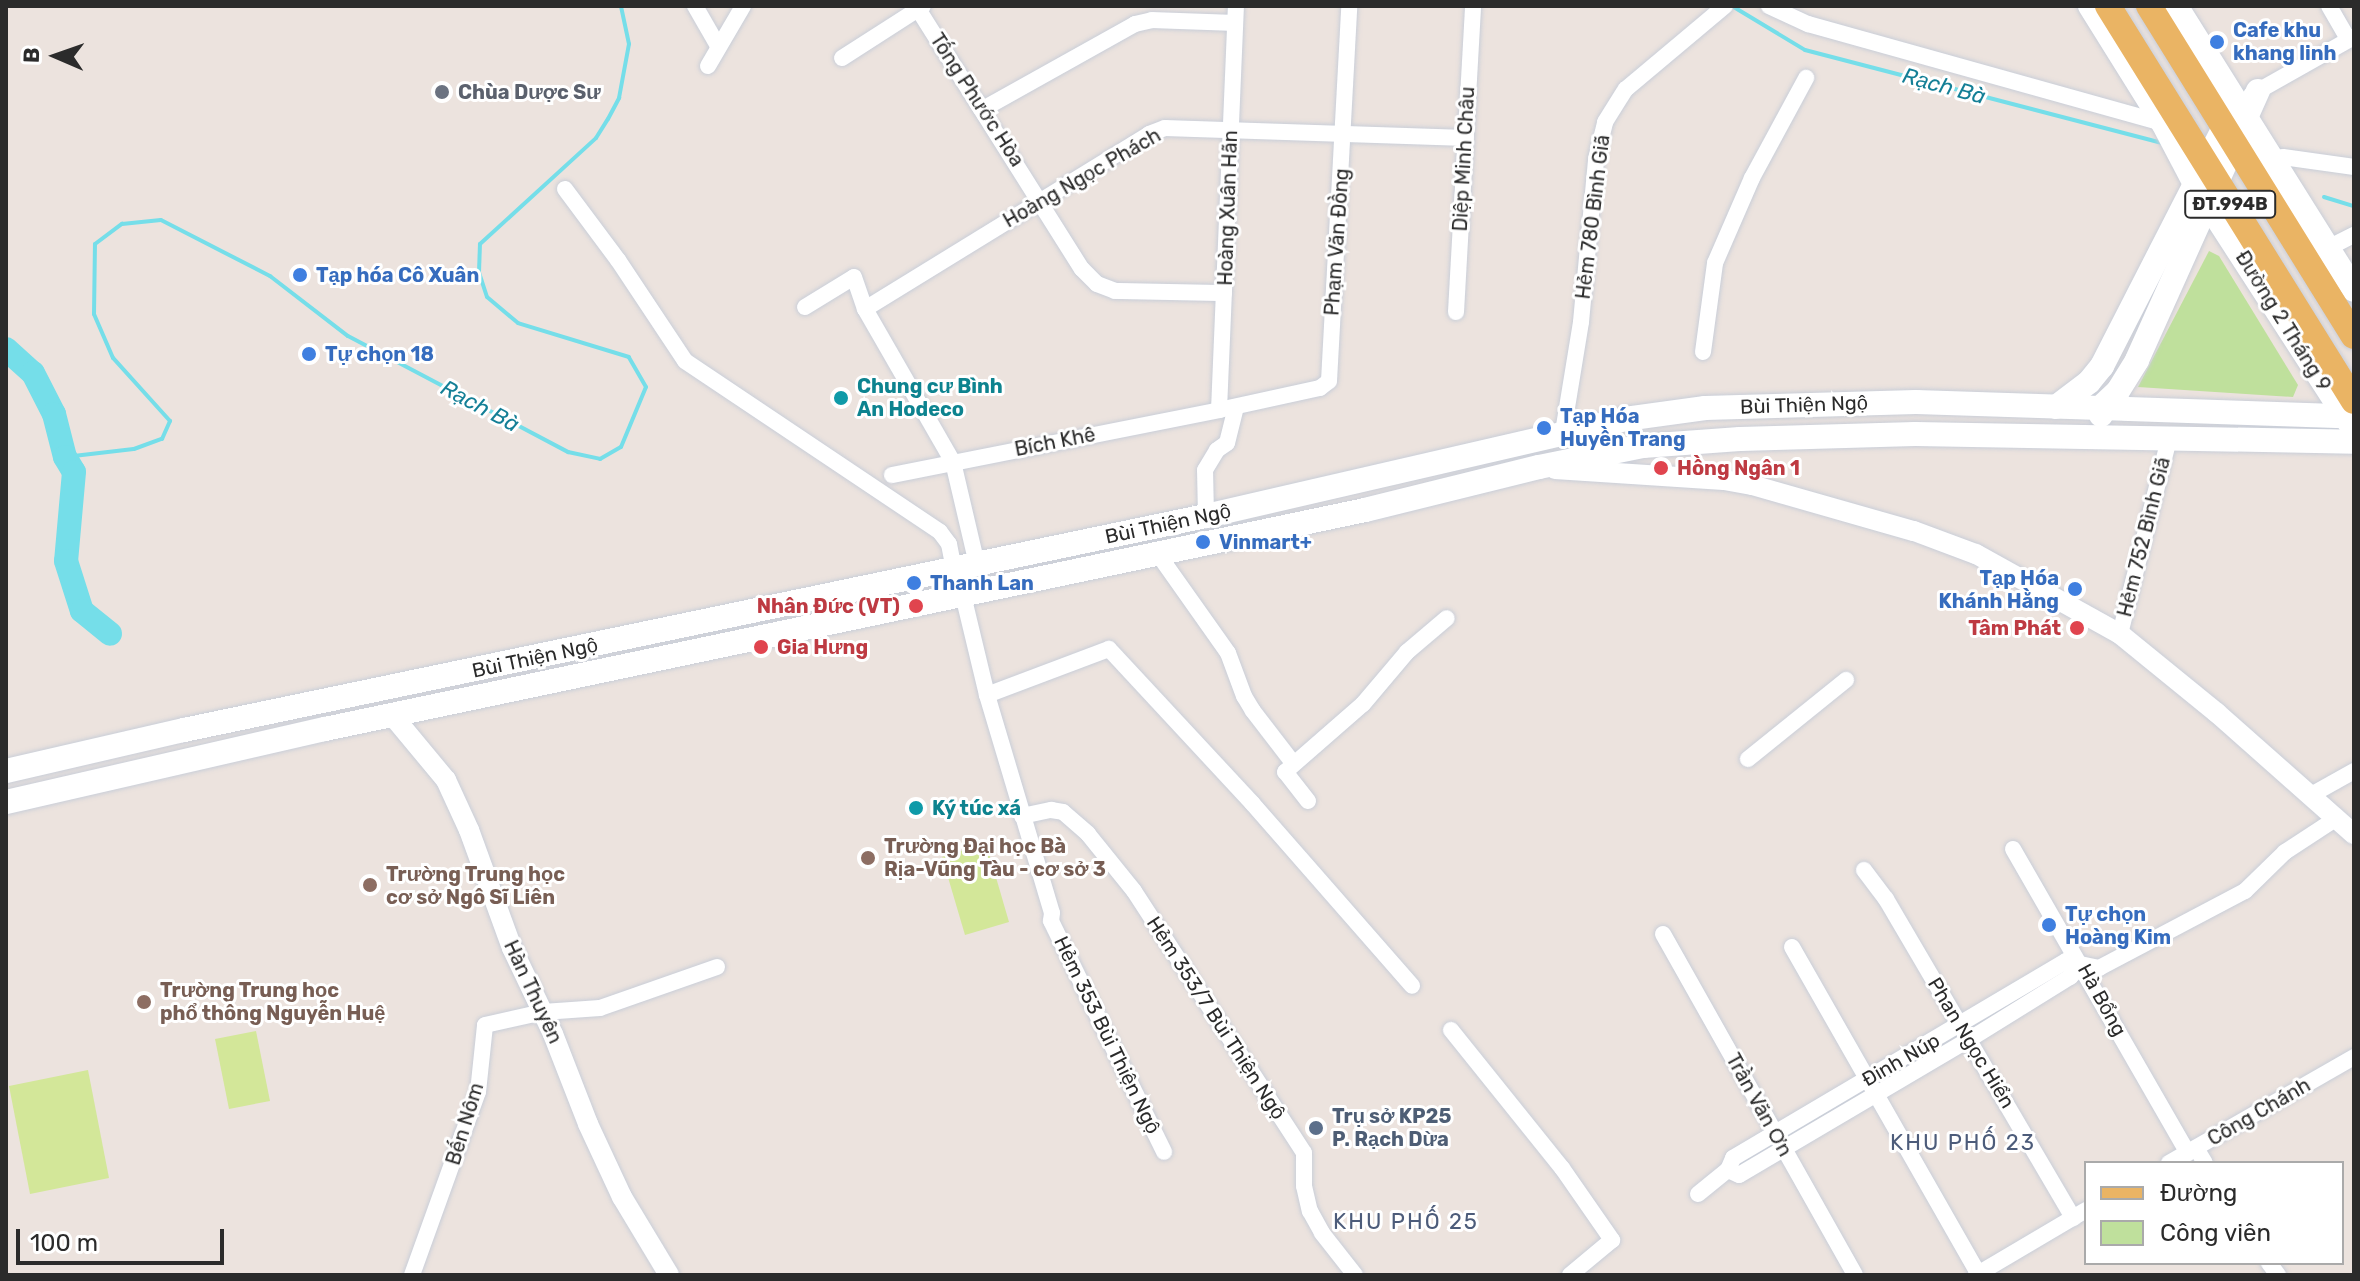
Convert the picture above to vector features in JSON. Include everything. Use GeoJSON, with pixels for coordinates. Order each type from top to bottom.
{"type":"FeatureCollection","features":[{"type":"Feature","properties":{"kind":"main road","name":"Đường 2 Tháng 9"},"geometry":{"type":"LineString","coordinates":[[2090,6],[2163,123],[2206,183]]}},
{"type":"Feature","properties":{"kind":"main road","name":"Đường 2 Tháng 9"},"geometry":{"type":"LineString","coordinates":[[2108,6],[2206,183],[2351,415]]}},
{"type":"Feature","properties":{"kind":"main road","name":"ĐT.994B"},"geometry":{"type":"LineString","coordinates":[[2149,6],[2235,124],[2272,160],[2354,290]]}},
{"type":"Feature","properties":{"kind":"main road","name":"ĐT.994B"},"geometry":{"type":"LineString","coordinates":[[2176,6],[2235,124],[2354,336]]}},
{"type":"Feature","properties":{"kind":"main road"},"geometry":{"type":"LineString","coordinates":[[2055,435],[2056,405],[2083,387],[2102,366],[2206,183],[2235,124],[2258,91]]}},
{"type":"Feature","properties":{"kind":"main road"},"geometry":{"type":"LineString","coordinates":[[2100,437],[2101,407],[2118,391],[2137,360],[2206,183]]}},
{"type":"Feature","properties":{"kind":"main road","name":"Bùi Thiện Ngộ"},"geometry":{"type":"LineString","coordinates":[[6,771],[1206,516],[1563,432],[1705,408],[1916,402],[2351,415]]}},
{"type":"Feature","properties":{"kind":"main road","name":"Bùi Thiện Ngộ"},"geometry":{"type":"LineString","coordinates":[[6,802],[392,715],[1365,510],[1539,467],[1643,446],[1863,434],[2354,442]]}},
{"type":"Feature","properties":{"kind":"main road"},"geometry":{"type":"LineString","coordinates":[[966,566],[974,592]]}},
{"type":"Feature","properties":{"kind":"main road"},"geometry":{"type":"LineString","coordinates":[[456,674],[461,701]]}},
{"type":"Feature","properties":{"kind":"main road"},"geometry":{"type":"LineString","coordinates":[[81,753],[89,784]]}},
{"type":"Feature","properties":{"kind":"street"},"geometry":{"type":"LineString","coordinates":[[695,6],[718,46]]}},
{"type":"Feature","properties":{"kind":"street"},"geometry":{"type":"LineString","coordinates":[[708,66],[743,6]]}},
{"type":"Feature","properties":{"kind":"street","name":"Phạm Văn Đồng"},"geometry":{"type":"LineString","coordinates":[[1228,408],[1320,388],[1329,381],[1349,6]]}},
{"type":"Feature","properties":{"kind":"street","name":"Diệp Minh Châu"},"geometry":{"type":"LineString","coordinates":[[1456,312],[1473,6]]}},
{"type":"Feature","properties":{"kind":"street","name":"Hẻm 780 Bình Giã"},"geometry":{"type":"LineString","coordinates":[[1563,432],[1581,322],[1596,159],[1605,122],[1626,89],[1725,6]]}},
{"type":"Feature","properties":{"kind":"street"},"geometry":{"type":"LineString","coordinates":[[1769,6],[1808,24],[2163,123]]}},
{"type":"Feature","properties":{"kind":"street"},"geometry":{"type":"LineString","coordinates":[[2258,91],[2351,38],[2329,6]]}},
{"type":"Feature","properties":{"kind":"street"},"geometry":{"type":"LineString","coordinates":[[842,58],[921,7]]}},
{"type":"Feature","properties":{"kind":"street","name":"Tống Phước Hòa"},"geometry":{"type":"LineString","coordinates":[[921,7],[1082,269],[1097,284],[1115,291],[1224,293]]}},
{"type":"Feature","properties":{"kind":"street"},"geometry":{"type":"LineString","coordinates":[[983,109],[1135,24],[1236,14]]}},
{"type":"Feature","properties":{"kind":"street","name":"Hoàng Xuân Hãn"},"geometry":{"type":"LineString","coordinates":[[1228,408],[1224,293],[1236,14]]}},
{"type":"Feature","properties":{"kind":"street"},"geometry":{"type":"LineString","coordinates":[[1703,352],[1715,263],[1752,178],[1806,78]]}},
{"type":"Feature","properties":{"kind":"street","name":"Hoàng Ngọc Phách"},"geometry":{"type":"LineString","coordinates":[[865,309],[1149,134],[1165,128],[1466,138]]}},
{"type":"Feature","properties":{"kind":"street"},"geometry":{"type":"LineString","coordinates":[[2272,160],[2283,157],[2354,167]]}},
{"type":"Feature","properties":{"kind":"street"},"geometry":{"type":"LineString","coordinates":[[565,189],[626,270],[685,361],[940,532],[966,566]]}},
{"type":"Feature","properties":{"kind":"street"},"geometry":{"type":"LineString","coordinates":[[2328,248],[2354,235]]}},
{"type":"Feature","properties":{"kind":"street"},"geometry":{"type":"LineString","coordinates":[[805,307],[854,277],[865,309],[953,462],[966,566]]}},
{"type":"Feature","properties":{"kind":"street"},"geometry":{"type":"LineString","coordinates":[[1206,516],[1205,470],[1217,450],[1227,443],[1228,408]]}},
{"type":"Feature","properties":{"kind":"street","name":"Bích Khê"},"geometry":{"type":"LineString","coordinates":[[892,475],[1228,408]]}},
{"type":"Feature","properties":{"kind":"street","name":"Hẻm 752 Bình Giã"},"geometry":{"type":"LineString","coordinates":[[2120,634],[2169,439]]}},
{"type":"Feature","properties":{"kind":"street","name":"Bùi Thiện Ngộ"},"geometry":{"type":"LineString","coordinates":[[1539,467],[1724,480],[1789,493],[1976,554],[2120,634],[2354,834]]}},
{"type":"Feature","properties":{"kind":"street"},"geometry":{"type":"LineString","coordinates":[[1158,554],[1228,653],[1253,711],[1293,763]]}},
{"type":"Feature","properties":{"kind":"street","name":"Hẻm 353 Bùi Thiện Ngộ"},"geometry":{"type":"LineString","coordinates":[[974,592],[987,695],[1059,940],[1164,1152]]}},
{"type":"Feature","properties":{"kind":"street"},"geometry":{"type":"LineString","coordinates":[[1308,801],[1285,772],[1363,704],[1407,652],[1447,618]]}},
{"type":"Feature","properties":{"kind":"street"},"geometry":{"type":"LineString","coordinates":[[987,695],[1109,649],[1252,803],[1412,986]]}},
{"type":"Feature","properties":{"kind":"street"},"geometry":{"type":"LineString","coordinates":[[1748,759],[1846,680]]}},
{"type":"Feature","properties":{"kind":"street","name":"Hàn Thuyên"},"geometry":{"type":"LineString","coordinates":[[392,715],[446,780],[469,830],[512,948],[543,1012],[622,1197],[669,1275]]}},
{"type":"Feature","properties":{"kind":"street"},"geometry":{"type":"LineString","coordinates":[[2311,795],[2354,771]]}},
{"type":"Feature","properties":{"kind":"street","name":"Hẻm 353/7 Bùi Thiện Ngộ"},"geometry":{"type":"LineString","coordinates":[[1022,816],[1051,810],[1063,812],[1088,834],[1129,884],[1304,1153],[1304,1186],[1310,1211],[1322,1233],[1355,1275]]}},
{"type":"Feature","properties":{"kind":"street","name":"Đinh Núp"},"geometry":{"type":"LineString","coordinates":[[1698,1194],[1728,1170],[1733,1158],[1775,1132],[1872,1086],[1965,1032],[2066,961],[2099,968],[2245,891],[2285,852],[2337,818]]}},
{"type":"Feature","properties":{"kind":"street","name":"Hà Bổng"},"geometry":{"type":"LineString","coordinates":[[2013,849],[2192,1150],[2203,1161]]}},
{"type":"Feature","properties":{"kind":"street","name":"Phan Ngọc Hiển"},"geometry":{"type":"LineString","coordinates":[[1864,870],[1886,899],[2079,1214]]}},
{"type":"Feature","properties":{"kind":"street","name":"Trần Văn Ơn"},"geometry":{"type":"LineString","coordinates":[[1663,934],[1855,1275]]}},
{"type":"Feature","properties":{"kind":"street"},"geometry":{"type":"LineString","coordinates":[[1792,947],[1977,1274],[2079,1214]]}},
{"type":"Feature","properties":{"kind":"street"},"geometry":{"type":"LineString","coordinates":[[543,1012],[600,1008],[717,967]]}},
{"type":"Feature","properties":{"kind":"street","name":"Bến Nôm"},"geometry":{"type":"LineString","coordinates":[[412,1275],[478,1092],[485,1025],[543,1012]]}},
{"type":"Feature","properties":{"kind":"street"},"geometry":{"type":"LineString","coordinates":[[1451,1030],[1562,1168],[1612,1240],[1570,1275]]}},
{"type":"Feature","properties":{"kind":"street","name":"Công Chánh"},"geometry":{"type":"LineString","coordinates":[[2173,1161],[2351,1059]]}},
{"type":"Feature","properties":{"kind":"street","name":"Đinh Núp"},"geometry":{"type":"LineString","coordinates":[[1728,1170],[1739,1175],[1784,1148],[1872,1086]]}},
{"type":"Feature","properties":{"kind":"green space"},"geometry":{"type":"Polygon","coordinates":[[[2209,251],[2219,256],[2298,385],[2293,397],[2138,387],[2209,251]]]}},
{"type":"Feature","properties":{"kind":"green space"},"geometry":{"type":"Polygon","coordinates":[[[986,843],[1009,922],[965,935],[942,857],[986,843]]]}},
{"type":"Feature","properties":{"kind":"green space"},"geometry":{"type":"Polygon","coordinates":[[[256,1031],[270,1101],[229,1109],[215,1039],[256,1031]]]}},
{"type":"Feature","properties":{"kind":"green space"},"geometry":{"type":"Polygon","coordinates":[[[88,1070],[109,1178],[30,1194],[9,1086],[88,1070]]]}},
{"type":"Feature","properties":{"kind":"waterway","name":"Rạch Bà"},"geometry":{"type":"LineString","coordinates":[[65,457],[134,449],[162,439],[170,421],[113,358],[94,314],[95,244],[122,224],[161,220],[270,276],[348,336],[568,452],[600,459],[621,447],[646,387],[629,357],[518,323],[487,297],[479,272],[480,244],[596,138],[608,119],[619,98],[629,44],[621,6]]}},
{"type":"Feature","properties":{"kind":"waterway","name":"Rạch Bà"},"geometry":{"type":"LineString","coordinates":[[1732,6],[1805,50],[2163,143]]}},
{"type":"Feature","properties":{"kind":"waterway"},"geometry":{"type":"LineString","coordinates":[[2324,197],[2354,206]]}},
{"type":"Feature","properties":{"kind":"waterway","name":"Rạch Bà"},"geometry":{"type":"LineString","coordinates":[[6,349],[33,373],[54,414],[65,457],[74,472],[66,561],[82,611],[110,634]]}},
{"type":"Feature","properties":{"kind":"place","name":"Cafe khu khang linh"},"geometry":{"type":"Point","coordinates":[2217,42]}},
{"type":"Feature","properties":{"kind":"place","name":"Chùa Dược Sư"},"geometry":{"type":"Point","coordinates":[442,92]}},
{"type":"Feature","properties":{"kind":"place","name":"Tạp hóa Cô Xuân"},"geometry":{"type":"Point","coordinates":[300,275]}},
{"type":"Feature","properties":{"kind":"place","name":"Tự chọn 18"},"geometry":{"type":"Point","coordinates":[309,354]}},
{"type":"Feature","properties":{"kind":"place","name":"Chung cư Bình An Hodeco"},"geometry":{"type":"Point","coordinates":[841,398]}},
{"type":"Feature","properties":{"kind":"place","name":"Tạp Hóa Huyền Trang"},"geometry":{"type":"Point","coordinates":[1544,428]}},
{"type":"Feature","properties":{"kind":"place","name":"Hồng Ngân 1"},"geometry":{"type":"Point","coordinates":[1661,468]}},
{"type":"Feature","properties":{"kind":"place","name":"Vinmart+"},"geometry":{"type":"Point","coordinates":[1203,542]}},
{"type":"Feature","properties":{"kind":"place","name":"Thanh Lan"},"geometry":{"type":"Point","coordinates":[914,583]}},
{"type":"Feature","properties":{"kind":"place","name":"Tạp Hóa Khánh Hằng"},"geometry":{"type":"Point","coordinates":[2075,589]}},
{"type":"Feature","properties":{"kind":"place","name":"Nhân Đức (VT)"},"geometry":{"type":"Point","coordinates":[916,606]}},
{"type":"Feature","properties":{"kind":"place","name":"Tâm Phát"},"geometry":{"type":"Point","coordinates":[2077,628]}},
{"type":"Feature","properties":{"kind":"place","name":"Gia Hưng"},"geometry":{"type":"Point","coordinates":[761,647]}},
{"type":"Feature","properties":{"kind":"place","name":"Ký túc xá"},"geometry":{"type":"Point","coordinates":[916,808]}},
{"type":"Feature","properties":{"kind":"place","name":"Trường Đại học Bà Rịa-Vũng Tàu - cơ sở 3"},"geometry":{"type":"Point","coordinates":[868,858]}},
{"type":"Feature","properties":{"kind":"place","name":"Trường Trung học cơ sở Ngô Sĩ Liên"},"geometry":{"type":"Point","coordinates":[370,885]}},
{"type":"Feature","properties":{"kind":"place","name":"Tự chọn Hoàng Kim"},"geometry":{"type":"Point","coordinates":[2049,925]}},
{"type":"Feature","properties":{"kind":"place","name":"Trường Trung học phổ thông Nguyễn Huệ"},"geometry":{"type":"Point","coordinates":[144,1002]}},
{"type":"Feature","properties":{"kind":"place","name":"Trụ sở KP25 P. Rạch Dừa"},"geometry":{"type":"Point","coordinates":[1316,1128]}},
{"type":"Feature","properties":{"kind":"district","name":"KHU PHỐ 23"},"geometry":{"type":"Point","coordinates":[1963,1143]}},
{"type":"Feature","properties":{"kind":"district","name":"KHU PHỐ 25"},"geometry":{"type":"Point","coordinates":[1406,1222]}}]}
